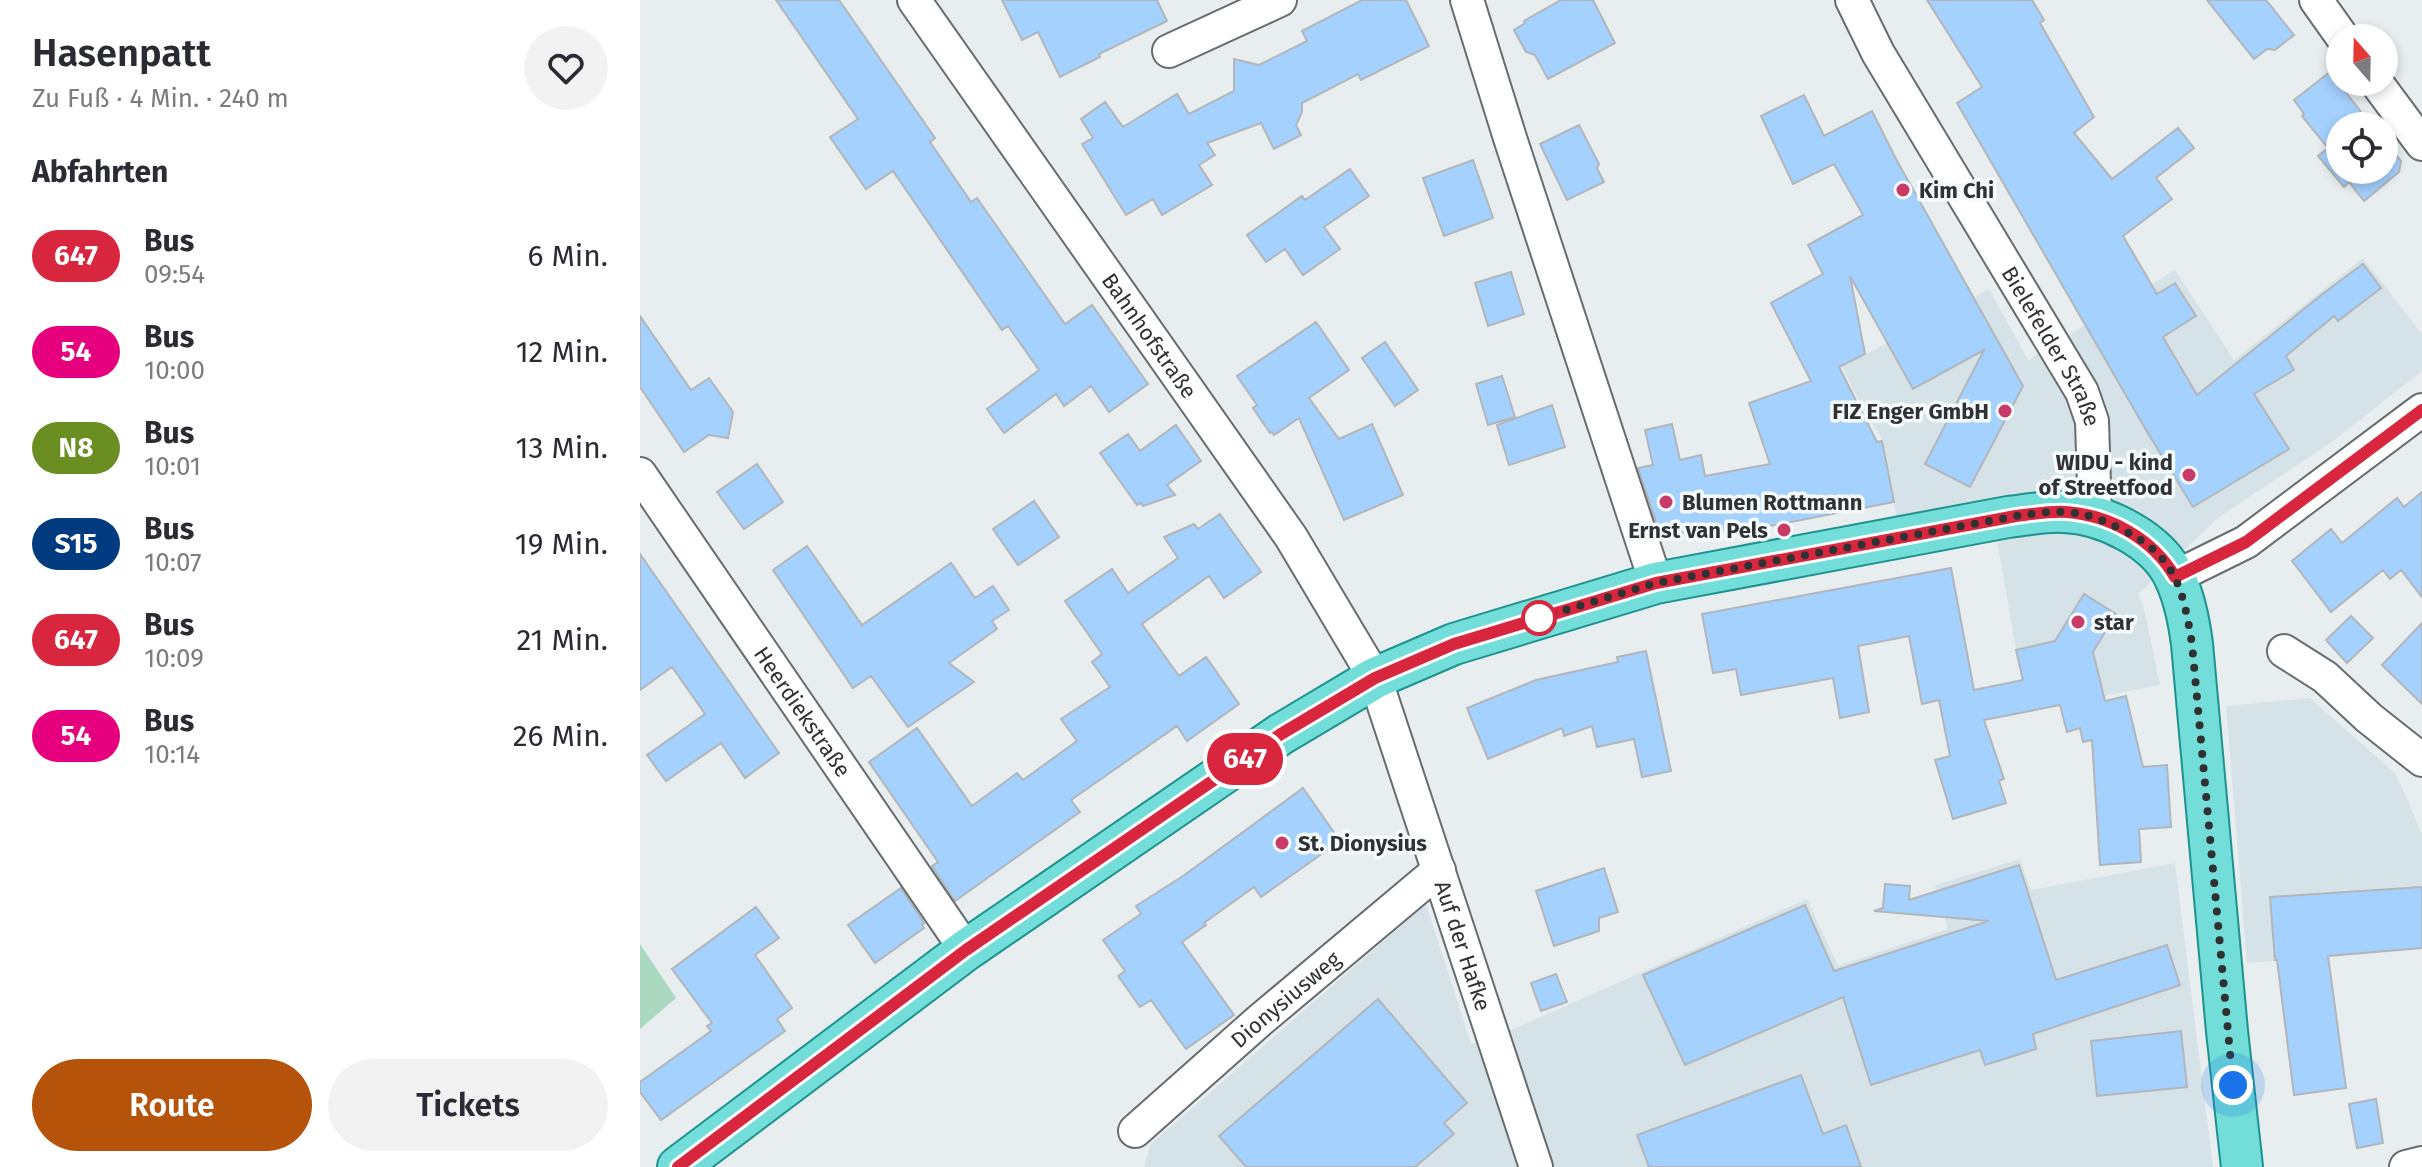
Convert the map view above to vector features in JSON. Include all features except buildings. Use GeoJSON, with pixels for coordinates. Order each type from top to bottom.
{"type":"FeatureCollection","features":[{"type":"Feature","properties":{"kind":"main road"},"geometry":{"type":"LineString","coordinates":[[678,1167],[966,950],[1281,734],[1375,678],[1454,644],[1656,583],[2008,517],[2063,512],[2095,516],[2144,540],[2167,563],[2186,606],[2242,1167]]}},
{"type":"Feature","properties":{"kind":"street","name":"Bahnhofstraße"},"geometry":{"type":"LineString","coordinates":[[914,0],[1291,537],[1375,678]]}},
{"type":"Feature","properties":{"kind":"street"},"geometry":{"type":"LineString","coordinates":[[1169,51],[1280,0]]}},
{"type":"Feature","properties":{"kind":"street"},"geometry":{"type":"LineString","coordinates":[[1467,0],[1656,583]]}},
{"type":"Feature","properties":{"kind":"street","name":"Bielefelder Straße"},"geometry":{"type":"LineString","coordinates":[[1852,0],[1878,53],[2082,392],[2092,421],[2095,516]]}},
{"type":"Feature","properties":{"kind":"street"},"geometry":{"type":"LineString","coordinates":[[2316,1],[2333,24]]}},
{"type":"Feature","properties":{"kind":"street"},"geometry":{"type":"LineString","coordinates":[[2386,96],[2422,144]]}},
{"type":"Feature","properties":{"kind":"street"},"geometry":{"type":"LineString","coordinates":[[2175,577],[2246,542],[2422,410]]}},
{"type":"Feature","properties":{"kind":"street","name":"Heerdiekstraße"},"geometry":{"type":"LineString","coordinates":[[640,474],[966,950]]}},
{"type":"Feature","properties":{"kind":"street"},"geometry":{"type":"LineString","coordinates":[[2284,651],[2325,677],[2369,718],[2422,760]]}},
{"type":"Feature","properties":{"kind":"street","name":"Auf der Hafke"},"geometry":{"type":"LineString","coordinates":[[1375,678],[1536,1167]]}},
{"type":"Feature","properties":{"kind":"street","name":"Dionysiusweg"},"geometry":{"type":"LineString","coordinates":[[1135,1131],[1259,1021],[1439,870]]}},
{"type":"Feature","properties":{"kind":"street"},"geometry":{"type":"LineString","coordinates":[[2406,1167],[2422,1163]]}},
{"type":"Feature","properties":{"kind":"shaded area"},"geometry":{"type":"Polygon","coordinates":[[[2363,258],[2422,334],[2422,371],[2332,442],[2218,518],[2138,594],[2143,604],[2160,685],[2027,711],[1990,501],[1897,519],[1883,440],[1842,367],[1989,289],[2028,360],[2175,270],[2234,360],[2363,258]]]}},
{"type":"Feature","properties":{"kind":"shaded area"},"geometry":{"type":"Polygon","coordinates":[[[2310,698],[2396,774],[2422,834],[2422,949],[2247,963],[2226,706],[2310,698]]]}},
{"type":"Feature","properties":{"kind":"shaded area"},"geometry":{"type":"Polygon","coordinates":[[[2020,859],[2031,890],[2175,863],[2213,1167],[1144,1167],[1151,1144],[1426,904],[1471,1044],[1509,1031],[1807,899],[1838,966],[1948,929],[1935,885],[2020,859]]]}},
{"type":"Feature","properties":{"kind":"green space"},"geometry":{"type":"Polygon","coordinates":[[[640,944],[676,998],[640,1029],[640,944]]]}},
{"type":"Feature","properties":{"kind":"bus line","name":"647"},"geometry":{"type":"LineString","coordinates":[[678,1167],[966,950],[1281,734],[1375,678],[1454,644],[1656,583],[2016,516],[2063,512],[2095,516],[2144,540],[2167,563],[2175,577],[2246,542],[2422,410]]}},
{"type":"Feature","properties":{"kind":"place","name":"Kim Chi"},"geometry":{"type":"Point","coordinates":[1903,190]}},
{"type":"Feature","properties":{"kind":"place","name":"FIZ Enger GmbH"},"geometry":{"type":"Point","coordinates":[2005,411]}},
{"type":"Feature","properties":{"kind":"place","name":"WIDU - kind of Streetfood"},"geometry":{"type":"Point","coordinates":[2189,475]}},
{"type":"Feature","properties":{"kind":"place","name":"Blumen Rottmann"},"geometry":{"type":"Point","coordinates":[1666,502]}},
{"type":"Feature","properties":{"kind":"place","name":"Ernst van Pels"},"geometry":{"type":"Point","coordinates":[1784,530]}},
{"type":"Feature","properties":{"kind":"place","name":"star"},"geometry":{"type":"Point","coordinates":[2078,622]}},
{"type":"Feature","properties":{"kind":"place","name":"St. Dionysius"},"geometry":{"type":"Point","coordinates":[1282,843]}},
{"type":"Feature","properties":{"kind":"route"},"geometry":{"type":"LineString","coordinates":[[1539,618],[1656,583],[2016,516],[2063,512],[2095,516],[2144,540],[2167,563],[2186,606],[2202,738],[2233,1085]]}}]}
